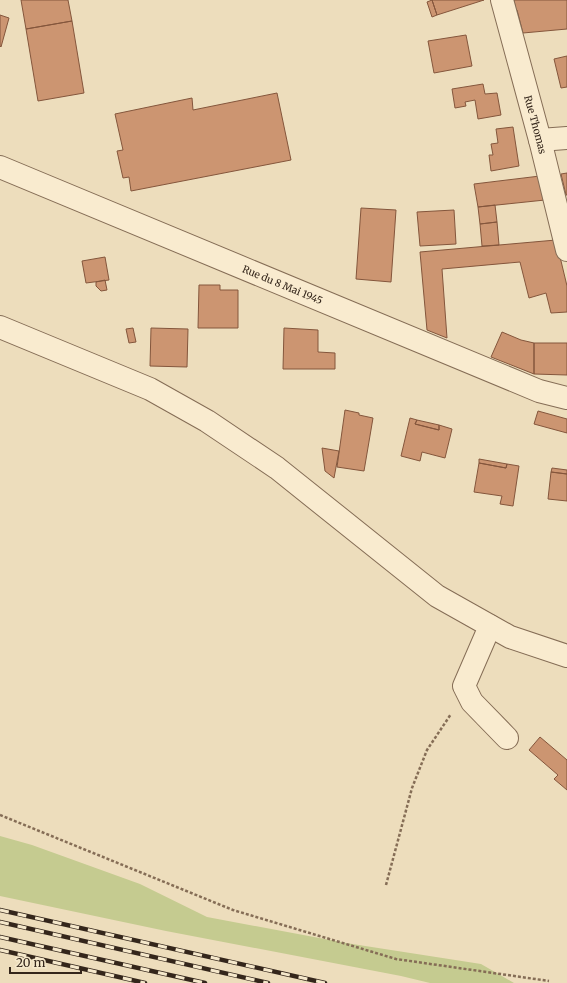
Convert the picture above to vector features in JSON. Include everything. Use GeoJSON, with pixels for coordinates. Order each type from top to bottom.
{"type":"FeatureCollection","features":[{"type":"Feature","properties":{"kind":"street","name":"Rue Thomas"},"geometry":{"type":"LineString","coordinates":[[502,0],[540,140],[567,250]]}},
{"type":"Feature","properties":{"kind":"street"},"geometry":{"type":"LineString","coordinates":[[540,140],[567,138]]}},
{"type":"Feature","properties":{"kind":"street","name":"Rue du 8 Mai 1945"},"geometry":{"type":"LineString","coordinates":[[0,167],[539,391],[567,398]]}},
{"type":"Feature","properties":{"kind":"street"},"geometry":{"type":"LineString","coordinates":[[0,327],[150,389],[207,421],[277,468],[437,596],[510,637],[567,656]]}},
{"type":"Feature","properties":{"kind":"street"},"geometry":{"type":"LineString","coordinates":[[490,626],[464,686],[472,702],[507,738]]}},
{"type":"Feature","properties":{"kind":"path"},"geometry":{"type":"LineString","coordinates":[[386,885],[412,788],[428,750],[459,702],[464,686]]}},
{"type":"Feature","properties":{"kind":"path"},"geometry":{"type":"LineString","coordinates":[[0,815],[233,910],[396,959],[549,982]]}},
{"type":"Feature","properties":{"kind":"green space"},"geometry":{"type":"Polygon","coordinates":[[[0,836],[32,845],[140,884],[207,917],[346,943],[481,964],[514,983],[430,983],[401,976],[166,931],[0,896],[0,836]]]}},
{"type":"Feature","properties":{"kind":"building"},"geometry":{"type":"Polygon","coordinates":[[[21,0],[68,0],[72,21],[26,29],[21,0]]]}},
{"type":"Feature","properties":{"kind":"building"},"geometry":{"type":"Polygon","coordinates":[[[432,0],[484,0],[437,15],[432,0]]]}},
{"type":"Feature","properties":{"kind":"building"},"geometry":{"type":"Polygon","coordinates":[[[432,0],[437,15],[432,17],[427,2],[432,0]]]}},
{"type":"Feature","properties":{"kind":"building"},"geometry":{"type":"Polygon","coordinates":[[[514,0],[567,0],[567,29],[523,33],[514,0]]]}},
{"type":"Feature","properties":{"kind":"building"},"geometry":{"type":"Polygon","coordinates":[[[0,15],[9,18],[1,47],[0,46],[0,15]]]}},
{"type":"Feature","properties":{"kind":"building"},"geometry":{"type":"Polygon","coordinates":[[[72,21],[84,93],[38,101],[26,29],[72,21]]]}},
{"type":"Feature","properties":{"kind":"building"},"geometry":{"type":"Polygon","coordinates":[[[466,35],[472,66],[434,73],[428,41],[466,35]]]}},
{"type":"Feature","properties":{"kind":"building"},"geometry":{"type":"Polygon","coordinates":[[[567,56],[567,87],[561,88],[554,59],[567,56]]]}},
{"type":"Feature","properties":{"kind":"building"},"geometry":{"type":"Polygon","coordinates":[[[483,84],[485,94],[497,93],[501,115],[478,119],[475,100],[465,102],[466,106],[455,108],[452,89],[483,84]]]}},
{"type":"Feature","properties":{"kind":"building"},"geometry":{"type":"Polygon","coordinates":[[[277,93],[291,160],[131,191],[129,177],[123,178],[117,151],[123,150],[115,114],[192,98],[193,110],[277,93]]]}},
{"type":"Feature","properties":{"kind":"building"},"geometry":{"type":"Polygon","coordinates":[[[513,127],[519,166],[491,171],[489,155],[493,155],[491,144],[498,143],[496,129],[513,127]]]}},
{"type":"Feature","properties":{"kind":"building"},"geometry":{"type":"Polygon","coordinates":[[[567,173],[567,195],[566,195],[561,174],[567,173]]]}},
{"type":"Feature","properties":{"kind":"building"},"geometry":{"type":"Polygon","coordinates":[[[540,176],[545,200],[478,207],[474,184],[540,176]]]}},
{"type":"Feature","properties":{"kind":"building"},"geometry":{"type":"Polygon","coordinates":[[[495,205],[497,222],[480,224],[478,207],[495,205]]]}},
{"type":"Feature","properties":{"kind":"building"},"geometry":{"type":"Polygon","coordinates":[[[361,208],[396,210],[391,282],[356,279],[361,208]]]}},
{"type":"Feature","properties":{"kind":"building"},"geometry":{"type":"Polygon","coordinates":[[[454,210],[456,244],[420,246],[417,212],[454,210]]]}},
{"type":"Feature","properties":{"kind":"building"},"geometry":{"type":"Polygon","coordinates":[[[497,222],[499,245],[482,246],[480,224],[497,222]]]}},
{"type":"Feature","properties":{"kind":"building"},"geometry":{"type":"Polygon","coordinates":[[[556,240],[567,286],[567,312],[551,313],[546,293],[529,298],[520,262],[442,269],[447,338],[427,330],[420,252],[556,240]]]}},
{"type":"Feature","properties":{"kind":"building"},"geometry":{"type":"Polygon","coordinates":[[[105,257],[109,280],[86,283],[82,261],[105,257]]]}},
{"type":"Feature","properties":{"kind":"building"},"geometry":{"type":"Polygon","coordinates":[[[105,280],[107,290],[101,291],[96,286],[96,282],[105,280]]]}},
{"type":"Feature","properties":{"kind":"building"},"geometry":{"type":"Polygon","coordinates":[[[199,285],[220,285],[220,290],[238,290],[238,328],[198,328],[199,285]]]}},
{"type":"Feature","properties":{"kind":"building"},"geometry":{"type":"Polygon","coordinates":[[[133,328],[136,342],[129,343],[126,329],[133,328]]]}},
{"type":"Feature","properties":{"kind":"building"},"geometry":{"type":"Polygon","coordinates":[[[151,328],[188,329],[187,367],[150,366],[151,328]]]}},
{"type":"Feature","properties":{"kind":"building"},"geometry":{"type":"Polygon","coordinates":[[[284,328],[318,330],[318,352],[335,353],[335,369],[283,369],[284,328]]]}},
{"type":"Feature","properties":{"kind":"building"},"geometry":{"type":"Polygon","coordinates":[[[502,332],[521,340],[534,343],[534,374],[491,357],[502,332]]]}},
{"type":"Feature","properties":{"kind":"building"},"geometry":{"type":"Polygon","coordinates":[[[534,343],[567,343],[567,375],[534,374],[534,343]]]}},
{"type":"Feature","properties":{"kind":"building"},"geometry":{"type":"Polygon","coordinates":[[[345,410],[373,418],[364,471],[337,467],[345,410]]]}},
{"type":"Feature","properties":{"kind":"building"},"geometry":{"type":"Polygon","coordinates":[[[538,411],[567,419],[567,433],[534,424],[538,411]]]}},
{"type":"Feature","properties":{"kind":"building"},"geometry":{"type":"Polygon","coordinates":[[[410,418],[417,420],[415,424],[439,430],[439,425],[452,429],[445,458],[422,452],[420,461],[401,456],[410,418]]]}},
{"type":"Feature","properties":{"kind":"building"},"geometry":{"type":"Polygon","coordinates":[[[417,420],[439,425],[439,430],[415,424],[417,420]]]}},
{"type":"Feature","properties":{"kind":"building"},"geometry":{"type":"Polygon","coordinates":[[[322,448],[339,451],[334,478],[325,471],[322,448]]]}},
{"type":"Feature","properties":{"kind":"building"},"geometry":{"type":"Polygon","coordinates":[[[479,459],[507,464],[506,468],[479,463],[479,459]]]}},
{"type":"Feature","properties":{"kind":"building"},"geometry":{"type":"Polygon","coordinates":[[[479,463],[506,468],[507,464],[519,466],[513,506],[500,504],[502,496],[474,492],[479,463]]]}},
{"type":"Feature","properties":{"kind":"building"},"geometry":{"type":"Polygon","coordinates":[[[552,468],[567,470],[567,474],[551,472],[552,468]]]}},
{"type":"Feature","properties":{"kind":"building"},"geometry":{"type":"Polygon","coordinates":[[[551,472],[567,474],[567,501],[548,499],[551,472]]]}},
{"type":"Feature","properties":{"kind":"building"},"geometry":{"type":"Polygon","coordinates":[[[540,737],[567,760],[567,790],[554,779],[558,775],[529,750],[540,737]]]}},
{"type":"Feature","properties":{"kind":"railway"},"geometry":{"type":"LineString","coordinates":[[0,910],[325,983]]}},
{"type":"Feature","properties":{"kind":"railway"},"geometry":{"type":"LineString","coordinates":[[0,922],[268,983]]}},
{"type":"Feature","properties":{"kind":"railway"},"geometry":{"type":"LineString","coordinates":[[0,937],[205,983]]}},
{"type":"Feature","properties":{"kind":"railway"},"geometry":{"type":"LineString","coordinates":[[0,950],[145,983]]}}]}
